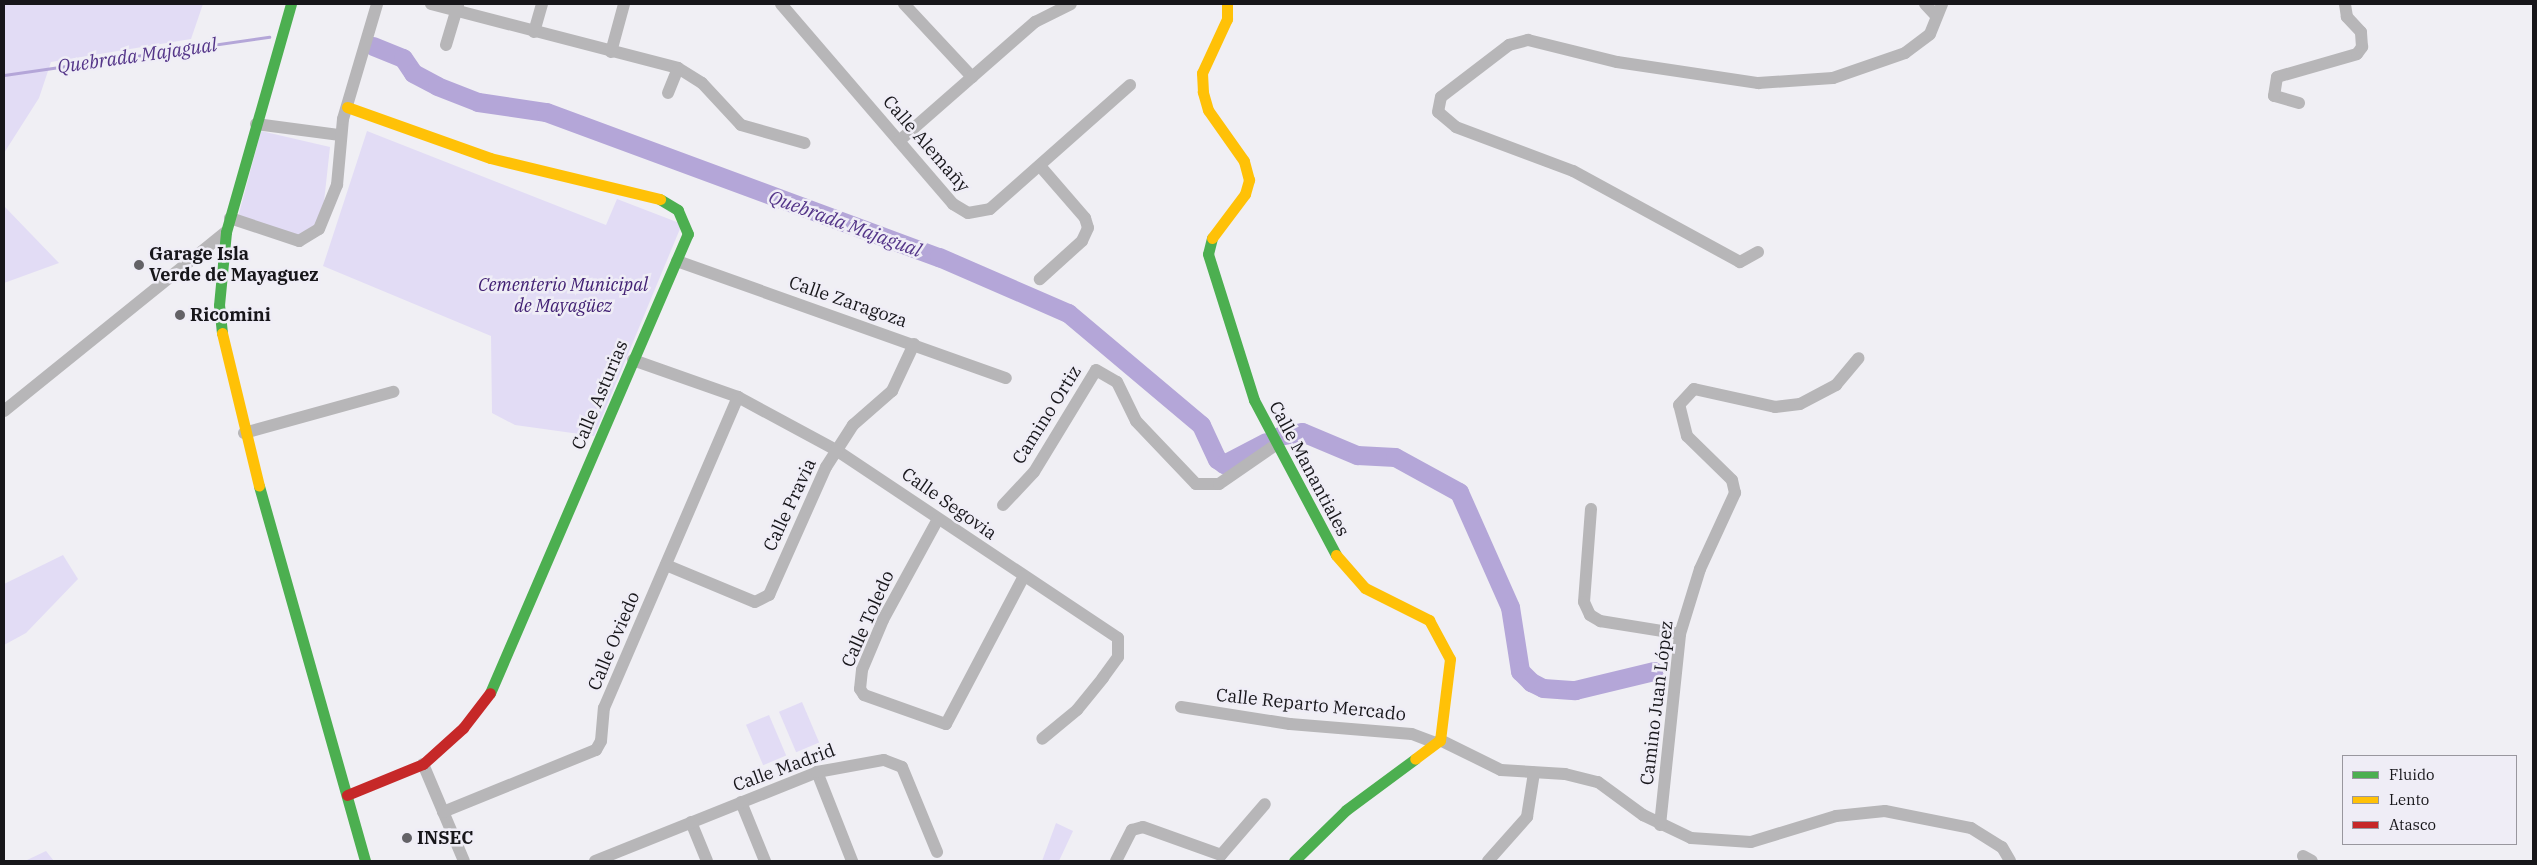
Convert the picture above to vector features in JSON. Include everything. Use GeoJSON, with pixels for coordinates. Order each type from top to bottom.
{"type":"FeatureCollection","features":[{"type":"Feature","properties":{"kind":"street"},"geometry":{"type":"LineString","coordinates":[[291,4],[226,232],[220,313],[244,433],[365,861]]}},
{"type":"Feature","properties":{"kind":"street"},"geometry":{"type":"LineString","coordinates":[[230,218],[299,241],[313,234],[325,218],[337,184],[340,136],[347,106],[377,4]]}},
{"type":"Feature","properties":{"kind":"street"},"geometry":{"type":"LineString","coordinates":[[430,4],[457,7],[534,32],[678,68],[702,83],[741,125],[804,144]]}},
{"type":"Feature","properties":{"kind":"street"},"geometry":{"type":"LineString","coordinates":[[534,32],[542,4]]}},
{"type":"Feature","properties":{"kind":"street"},"geometry":{"type":"LineString","coordinates":[[611,52],[624,4]]}},
{"type":"Feature","properties":{"kind":"street","name":"Calle Alemañy"},"geometry":{"type":"LineString","coordinates":[[781,4],[953,204],[968,213],[990,208],[1130,85]]}},
{"type":"Feature","properties":{"kind":"street"},"geometry":{"type":"LineString","coordinates":[[906,4],[972,77]]}},
{"type":"Feature","properties":{"kind":"street"},"geometry":{"type":"LineString","coordinates":[[899,141],[1035,22],[1071,4]]}},
{"type":"Feature","properties":{"kind":"street","name":"Calle Manantiales"},"geometry":{"type":"LineString","coordinates":[[1227,4],[1227,19],[1202,73],[1203,92],[1208,110],[1244,161],[1249,180],[1245,194],[1212,238],[1208,254],[1254,400],[1274,446],[1326,543],[1346,569],[1365,588],[1407,607],[1438,632],[1450,659],[1450,678],[1438,742]]}},
{"type":"Feature","properties":{"kind":"street"},"geometry":{"type":"LineString","coordinates":[[1925,4],[1936,16]]}},
{"type":"Feature","properties":{"kind":"street"},"geometry":{"type":"LineString","coordinates":[[1758,252],[1740,262],[1573,171],[1456,127],[1438,112],[1440,97],[1509,45],[1528,40],[1617,62],[1758,83],[1833,78],[1906,53],[1930,34],[1942,4]]}},
{"type":"Feature","properties":{"kind":"street"},"geometry":{"type":"LineString","coordinates":[[2299,103],[2274,96],[2277,77],[2358,54],[2362,47],[2361,32],[2347,17],[2345,4]]}},
{"type":"Feature","properties":{"kind":"street"},"geometry":{"type":"LineString","coordinates":[[446,45],[457,7]]}},
{"type":"Feature","properties":{"kind":"street"},"geometry":{"type":"LineString","coordinates":[[668,93],[678,68]]}},
{"type":"Feature","properties":{"kind":"street","name":"Calle Asturias"},"geometry":{"type":"LineString","coordinates":[[347,106],[490,158],[659,198],[685,217],[688,234],[491,692],[463,728],[423,764],[347,794]]}},
{"type":"Feature","properties":{"kind":"street"},"geometry":{"type":"LineString","coordinates":[[256,124],[340,136]]}},
{"type":"Feature","properties":{"kind":"street"},"geometry":{"type":"LineString","coordinates":[[1040,166],[1085,218],[1088,228],[1082,241],[1040,279]]}},
{"type":"Feature","properties":{"kind":"street"},"geometry":{"type":"LineString","coordinates":[[4,411],[226,232]]}},
{"type":"Feature","properties":{"kind":"street","name":"Calle Zaragoza"},"geometry":{"type":"LineString","coordinates":[[677,261],[1006,378]]}},
{"type":"Feature","properties":{"kind":"street","name":"Calle Pravia"},"geometry":{"type":"LineString","coordinates":[[666,564],[762,601],[769,595],[836,450],[853,425],[892,390],[914,344]]}},
{"type":"Feature","properties":{"kind":"street","name":"Camino Juan López"},"geometry":{"type":"LineString","coordinates":[[1660,825],[1680,634],[1700,569],[1735,493],[1732,480],[1687,436],[1679,412],[1683,397],[1694,389],[1717,397],[1787,407],[1823,394],[1850,374],[1859,358]]}},
{"type":"Feature","properties":{"kind":"street","name":"Calle Segovia"},"geometry":{"type":"LineString","coordinates":[[634,360],[738,397],[836,450],[1112,633],[1120,644],[1118,657],[1088,698],[1042,739]]}},
{"type":"Feature","properties":{"kind":"street","name":"Camino Ortiz"},"geometry":{"type":"LineString","coordinates":[[1003,505],[1034,472],[1096,370],[1117,382],[1136,421],[1196,484],[1219,484],[1274,446]]}},
{"type":"Feature","properties":{"kind":"street"},"geometry":{"type":"LineString","coordinates":[[244,433],[393,392]]}},
{"type":"Feature","properties":{"kind":"street","name":"Calle Oviedo"},"geometry":{"type":"LineString","coordinates":[[443,812],[596,750],[601,741],[604,708],[738,397]]}},
{"type":"Feature","properties":{"kind":"street"},"geometry":{"type":"LineString","coordinates":[[1591,508],[1584,602],[1590,615],[1600,621],[1680,634]]}},
{"type":"Feature","properties":{"kind":"street","name":"Calle Toledo"},"geometry":{"type":"LineString","coordinates":[[938,519],[883,620],[862,670],[860,689],[864,695],[946,724],[1024,576]]}},
{"type":"Feature","properties":{"kind":"street","name":"Calle Reparto Mercado"},"geometry":{"type":"LineString","coordinates":[[1181,707],[1290,724],[1412,734],[1438,742],[1488,766],[1598,782],[1660,825],[1710,841],[1751,842],[1853,813],[1903,813],[1971,828],[2002,847],[2010,861]]}},
{"type":"Feature","properties":{"kind":"street"},"geometry":{"type":"LineString","coordinates":[[1294,861],[1346,810],[1438,742]]}},
{"type":"Feature","properties":{"kind":"street","name":"Calle Madrid"},"geometry":{"type":"LineString","coordinates":[[595,861],[817,772],[855,763],[897,763],[902,767],[937,852]]}},
{"type":"Feature","properties":{"kind":"street"},"geometry":{"type":"LineString","coordinates":[[423,764],[464,861]]}},
{"type":"Feature","properties":{"kind":"street"},"geometry":{"type":"LineString","coordinates":[[817,772],[852,861]]}},
{"type":"Feature","properties":{"kind":"street"},"geometry":{"type":"LineString","coordinates":[[1488,861],[1527,817],[1534,773]]}},
{"type":"Feature","properties":{"kind":"street"},"geometry":{"type":"LineString","coordinates":[[741,802],[765,861]]}},
{"type":"Feature","properties":{"kind":"street"},"geometry":{"type":"LineString","coordinates":[[1116,861],[1132,830],[1143,827],[1213,855],[1226,853],[1265,804]]}},
{"type":"Feature","properties":{"kind":"street"},"geometry":{"type":"LineString","coordinates":[[691,822],[707,861]]}},
{"type":"Feature","properties":{"kind":"green space"},"geometry":{"type":"Polygon","coordinates":[[[4,4],[203,4],[191,39],[51,62],[39,98],[4,153],[4,4]]]}},
{"type":"Feature","properties":{"kind":"green space"},"geometry":{"type":"Polygon","coordinates":[[[261,131],[330,147],[323,211],[314,229],[299,236],[238,217],[261,131]]]}},
{"type":"Feature","properties":{"kind":"green space","name":"Cementerio Municipal de Mayagüez"},"geometry":{"type":"Polygon","coordinates":[[[367,131],[606,225],[617,199],[682,224],[594,436],[515,425],[492,413],[491,336],[323,266],[367,131]]]}},
{"type":"Feature","properties":{"kind":"green space"},"geometry":{"type":"Polygon","coordinates":[[[4,206],[59,263],[4,283],[4,206]]]}},
{"type":"Feature","properties":{"kind":"green space"},"geometry":{"type":"Polygon","coordinates":[[[63,555],[78,579],[26,633],[4,645],[4,584],[63,555]]]}},
{"type":"Feature","properties":{"kind":"green space"},"geometry":{"type":"Polygon","coordinates":[[[802,702],[819,743],[796,752],[779,712],[802,702]]]}},
{"type":"Feature","properties":{"kind":"green space"},"geometry":{"type":"Polygon","coordinates":[[[769,715],[786,756],[763,765],[746,725],[769,715]]]}},
{"type":"Feature","properties":{"kind":"green space"},"geometry":{"type":"Polygon","coordinates":[[[1056,823],[1073,831],[1059,861],[1042,861],[1056,823]]]}},
{"type":"Feature","properties":{"kind":"green space"},"geometry":{"type":"Polygon","coordinates":[[[46,851],[54,861],[25,861],[46,851]]]}},
{"type":"Feature","properties":{"kind":"waterway","name":"Quebrada Majagual"},"geometry":{"type":"LineString","coordinates":[[4,75],[269,37]]}},
{"type":"Feature","properties":{"kind":"waterway","name":"Quebrada Majagual"},"geometry":{"type":"LineString","coordinates":[[373,46],[403,58],[413,73],[437,86],[478,102],[546,112],[939,257],[1068,313],[1201,425],[1217,459],[1224,464],[1266,442]]}},
{"type":"Feature","properties":{"kind":"waterway","name":"Quebrada Majagual"},"geometry":{"type":"LineString","coordinates":[[1279,436],[1302,432],[1357,455],[1395,457],[1459,492],[1510,607],[1520,671],[1531,682],[1543,688],[1575,690],[1654,671]]}},
{"type":"Feature","properties":{"kind":"traffic: fast"},"geometry":{"type":"LineString","coordinates":[[222,333],[219,305],[226,232],[291,4]]}},
{"type":"Feature","properties":{"kind":"traffic: fast"},"geometry":{"type":"LineString","coordinates":[[490,693],[688,234],[678,210],[660,199]]}},
{"type":"Feature","properties":{"kind":"traffic: fast"},"geometry":{"type":"LineString","coordinates":[[1212,238],[1208,254],[1254,400],[1336,555]]}},
{"type":"Feature","properties":{"kind":"traffic: fast"},"geometry":{"type":"LineString","coordinates":[[259,486],[365,861]]}},
{"type":"Feature","properties":{"kind":"traffic: fast"},"geometry":{"type":"LineString","coordinates":[[1294,861],[1346,810],[1415,759]]}},
{"type":"Feature","properties":{"kind":"traffic: slow"},"geometry":{"type":"LineString","coordinates":[[1212,238],[1245,194],[1249,180],[1244,161],[1208,110],[1203,92],[1202,73],[1227,19],[1227,4]]}},
{"type":"Feature","properties":{"kind":"traffic: slow"},"geometry":{"type":"LineString","coordinates":[[347,107],[490,158],[660,199]]}},
{"type":"Feature","properties":{"kind":"traffic: slow"},"geometry":{"type":"LineString","coordinates":[[222,333],[259,486]]}},
{"type":"Feature","properties":{"kind":"traffic: slow"},"geometry":{"type":"LineString","coordinates":[[1336,555],[1365,588],[1429,620],[1450,659],[1440,740],[1415,759]]}},
{"type":"Feature","properties":{"kind":"traffic: jam"},"geometry":{"type":"LineString","coordinates":[[347,795],[423,764],[463,728],[490,693]]}},
{"type":"Feature","properties":{"kind":"place","name":"Garage Isla Verde de Mayaguez"},"geometry":{"type":"Point","coordinates":[139,265]}},
{"type":"Feature","properties":{"kind":"place","name":"Ricomini"},"geometry":{"type":"Point","coordinates":[180,315]}},
{"type":"Feature","properties":{"kind":"place","name":"INSEC"},"geometry":{"type":"Point","coordinates":[407,838]}}]}
